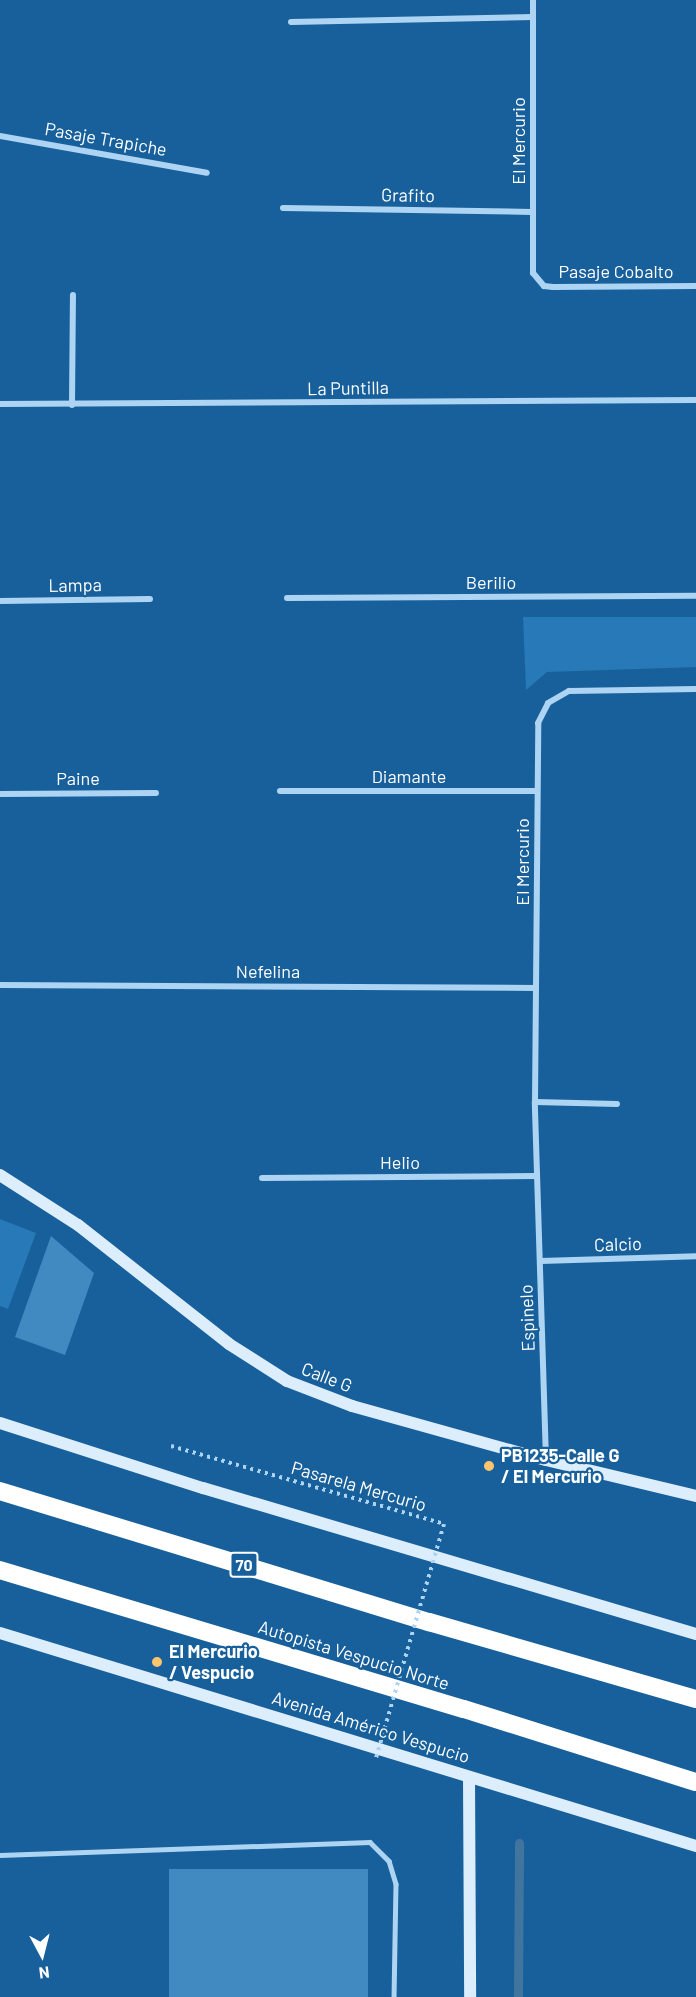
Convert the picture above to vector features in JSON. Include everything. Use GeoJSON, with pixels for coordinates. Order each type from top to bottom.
{"type":"FeatureCollection","features":[{"type":"Feature","properties":{"kind":"highway","name":"70"},"geometry":{"type":"LineString","coordinates":[[0,1491],[429,1622],[696,1700]]}},
{"type":"Feature","properties":{"kind":"highway","name":"Autopista Vespucio Norte"},"geometry":{"type":"LineString","coordinates":[[0,1570],[464,1709],[696,1782]]}},
{"type":"Feature","properties":{"kind":"main road","name":"Calle G"},"geometry":{"type":"LineString","coordinates":[[0,1175],[78,1225],[229,1344],[287,1381],[352,1406],[546,1460],[696,1496]]}},
{"type":"Feature","properties":{"kind":"main road"},"geometry":{"type":"LineString","coordinates":[[0,1423],[203,1488],[696,1634]]}},
{"type":"Feature","properties":{"kind":"main road","name":"Avenida Américo Vespucio"},"geometry":{"type":"LineString","coordinates":[[0,1633],[696,1846]]}},
{"type":"Feature","properties":{"kind":"main road"},"geometry":{"type":"LineString","coordinates":[[470,1776],[470,1997]]}},
{"type":"Feature","properties":{"kind":"street","name":"El Mercurio"},"geometry":{"type":"LineString","coordinates":[[533,0],[532,263],[537,280]]}},
{"type":"Feature","properties":{"kind":"street"},"geometry":{"type":"LineString","coordinates":[[291,22],[533,16]]}},
{"type":"Feature","properties":{"kind":"street","name":"Pasaje Trapiche"},"geometry":{"type":"LineString","coordinates":[[0,136],[207,172]]}},
{"type":"Feature","properties":{"kind":"street","name":"Grafito"},"geometry":{"type":"LineString","coordinates":[[283,208],[532,212]]}},
{"type":"Feature","properties":{"kind":"street","name":"Pasaje Cobalto"},"geometry":{"type":"LineString","coordinates":[[537,280],[553,287],[696,286]]}},
{"type":"Feature","properties":{"kind":"street"},"geometry":{"type":"LineString","coordinates":[[72,405],[73,295]]}},
{"type":"Feature","properties":{"kind":"street","name":"La Puntilla"},"geometry":{"type":"LineString","coordinates":[[0,405],[696,400]]}},
{"type":"Feature","properties":{"kind":"street","name":"Berilio"},"geometry":{"type":"LineString","coordinates":[[286,598],[696,596]]}},
{"type":"Feature","properties":{"kind":"street","name":"Lampa"},"geometry":{"type":"LineString","coordinates":[[0,601],[150,599]]}},
{"type":"Feature","properties":{"kind":"street","name":"El Mercurio"},"geometry":{"type":"LineString","coordinates":[[537,1176],[535,1102],[538,723],[548,703],[569,692],[696,689]]}},
{"type":"Feature","properties":{"kind":"street","name":"Diamante"},"geometry":{"type":"LineString","coordinates":[[280,791],[537,791]]}},
{"type":"Feature","properties":{"kind":"street","name":"Paine"},"geometry":{"type":"LineString","coordinates":[[0,794],[156,793]]}},
{"type":"Feature","properties":{"kind":"street","name":"Nefelina"},"geometry":{"type":"LineString","coordinates":[[0,985],[536,988]]}},
{"type":"Feature","properties":{"kind":"street"},"geometry":{"type":"LineString","coordinates":[[535,1102],[617,1104]]}},
{"type":"Feature","properties":{"kind":"street","name":"Helio"},"geometry":{"type":"LineString","coordinates":[[262,1178],[537,1176]]}},
{"type":"Feature","properties":{"kind":"street","name":"Espinelo"},"geometry":{"type":"LineString","coordinates":[[537,1176],[546,1460]]}},
{"type":"Feature","properties":{"kind":"street","name":"Calcio"},"geometry":{"type":"LineString","coordinates":[[541,1261],[696,1256]]}},
{"type":"Feature","properties":{"kind":"lane"},"geometry":{"type":"LineString","coordinates":[[0,1855],[370,1842],[389,1861],[396,1884],[394,1997]]}},
{"type":"Feature","properties":{"kind":"path","name":"Pasarela Mercurio"},"geometry":{"type":"LineString","coordinates":[[171,1446],[444,1524],[376,1758]]}},
{"type":"Feature","properties":{"kind":"shaded area"},"geometry":{"type":"Polygon","coordinates":[[[523,617],[696,617],[696,667],[547,672],[526,690],[523,617]]]}},
{"type":"Feature","properties":{"kind":"shaded area"},"geometry":{"type":"Polygon","coordinates":[[[0,1219],[36,1233],[8,1309],[0,1306],[0,1219]]]}},
{"type":"Feature","properties":{"kind":"building"},"geometry":{"type":"Polygon","coordinates":[[[51,1236],[94,1273],[65,1355],[15,1337],[51,1236]]]}},
{"type":"Feature","properties":{"kind":"building"},"geometry":{"type":"Polygon","coordinates":[[[169,1869],[368,1869],[368,1997],[169,1997],[169,1869]]]}},
{"type":"Feature","properties":{"kind":"waterway"},"geometry":{"type":"LineString","coordinates":[[518,1997],[519,1843]]}},
{"type":"Feature","properties":{"kind":"place","name":"PB1235-Calle G / El Mercurio"},"geometry":{"type":"Point","coordinates":[489,1466]}},
{"type":"Feature","properties":{"kind":"place","name":"El Mercurio / Vespucio"},"geometry":{"type":"Point","coordinates":[157,1662]}}]}
